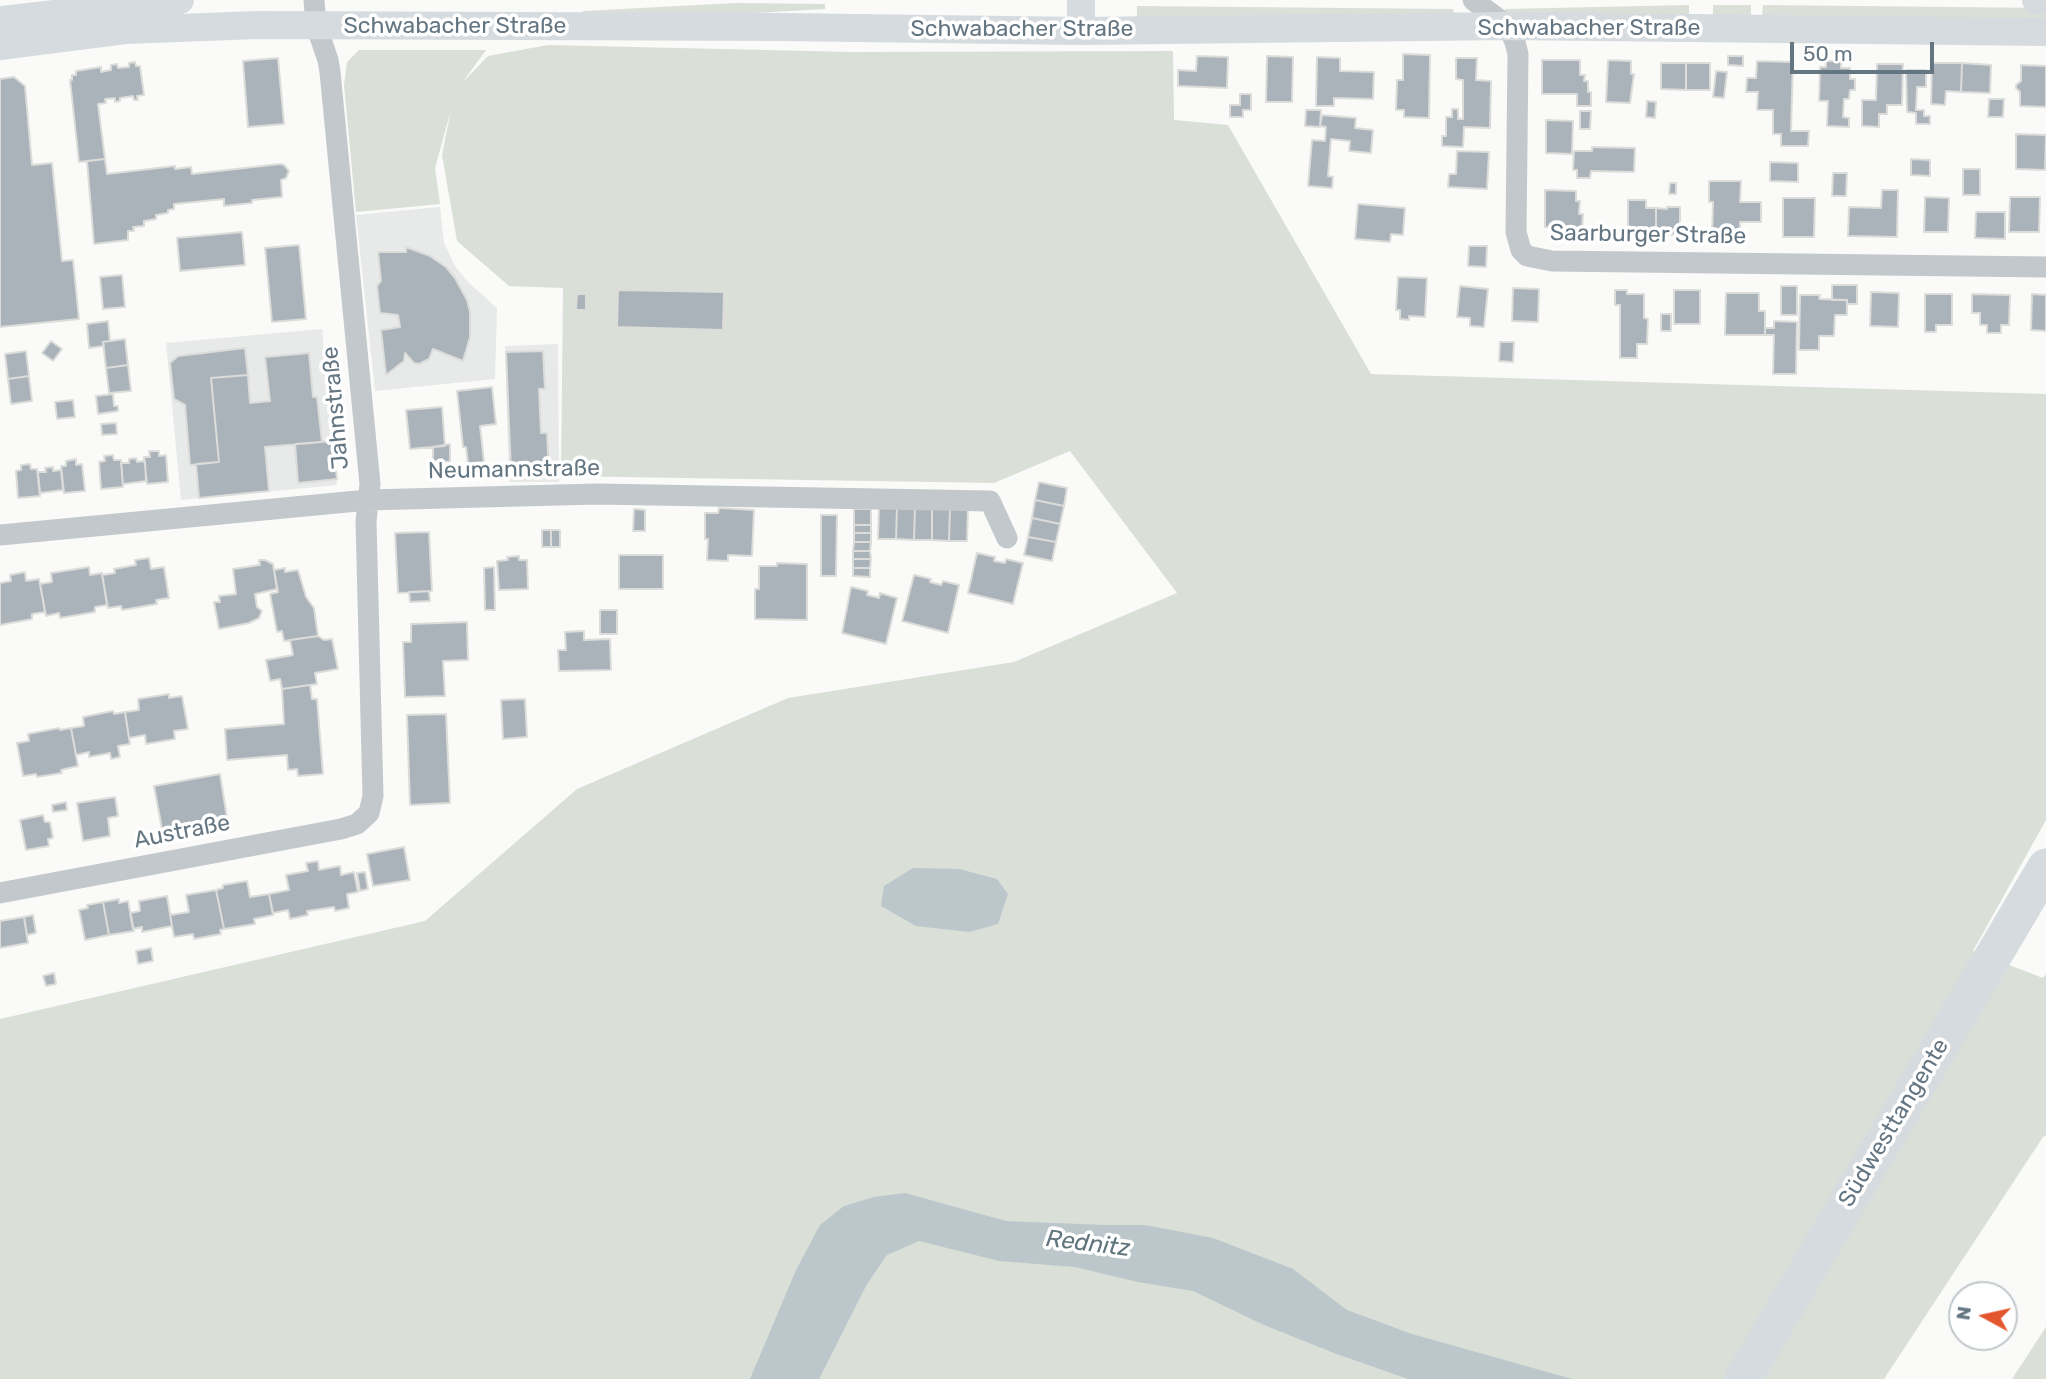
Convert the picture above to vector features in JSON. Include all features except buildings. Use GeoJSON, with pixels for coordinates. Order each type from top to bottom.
{"type":"FeatureCollection","features":[{"type":"Feature","properties":{"kind":"highway","name":"Südwesttangente"},"geometry":{"type":"LineString","coordinates":[[1768,1379],[2004,959],[2046,867]]}},
{"type":"Feature","properties":{"kind":"highway","name":"Südwesttangente"},"geometry":{"type":"LineString","coordinates":[[1743,1379],[2004,959],[2046,913]]}},
{"type":"Feature","properties":{"kind":"main road"},"geometry":{"type":"LineString","coordinates":[[0,20],[180,0]]}},
{"type":"Feature","properties":{"kind":"main road"},"geometry":{"type":"LineString","coordinates":[[1081,0],[1081,31]]}},
{"type":"Feature","properties":{"kind":"main road"},"geometry":{"type":"LineString","coordinates":[[2036,0],[2046,0]]}},
{"type":"Feature","properties":{"kind":"main road","name":"Schwabacher Straße"},"geometry":{"type":"LineString","coordinates":[[0,46],[125,30],[206,26],[315,13],[782,27],[1081,31],[1508,26],[2046,32]]}},
{"type":"Feature","properties":{"kind":"street"},"geometry":{"type":"LineString","coordinates":[[1474,0],[1508,26]]}},
{"type":"Feature","properties":{"kind":"street","name":"Jahnstraße"},"geometry":{"type":"LineString","coordinates":[[315,13],[330,72],[370,484],[366,521],[373,796],[369,813]]}},
{"type":"Feature","properties":{"kind":"street","name":"Saarburger Straße"},"geometry":{"type":"LineString","coordinates":[[1508,26],[1518,54],[1516,232],[1521,250],[1527,256],[1552,261],[2046,267]]}},
{"type":"Feature","properties":{"kind":"street","name":"Neumannstraße"},"geometry":{"type":"LineString","coordinates":[[0,535],[369,500],[597,494],[990,501],[1007,538]]}},
{"type":"Feature","properties":{"kind":"street","name":"Austraße"},"geometry":{"type":"LineString","coordinates":[[0,893],[341,829],[358,824],[369,813]]}},
{"type":"Feature","properties":{"kind":"shaded area"},"geometry":{"type":"Polygon","coordinates":[[[736,3],[825,4],[825,9],[721,15],[583,15],[583,11],[736,3]]]}},
{"type":"Feature","properties":{"kind":"shaded area"},"geometry":{"type":"Polygon","coordinates":[[[1689,5],[1689,16],[1505,16],[1505,9],[1689,5]]]}},
{"type":"Feature","properties":{"kind":"shaded area"},"geometry":{"type":"Polygon","coordinates":[[[1713,5],[1751,5],[1751,17],[1713,17],[1713,5]]]}},
{"type":"Feature","properties":{"kind":"shaded area"},"geometry":{"type":"Polygon","coordinates":[[[1763,5],[2046,8],[2046,20],[1762,17],[1763,5]]]}},
{"type":"Feature","properties":{"kind":"shaded area"},"geometry":{"type":"Polygon","coordinates":[[[1137,6],[1453,9],[1454,15],[1137,17],[1137,6]]]}},
{"type":"Feature","properties":{"kind":"shaded area"},"geometry":{"type":"Polygon","coordinates":[[[548,45],[852,52],[1173,51],[1174,120],[1228,125],[1371,374],[2046,394],[2046,820],[1973,951],[2043,978],[2046,974],[2046,1379],[0,1379],[0,1019],[425,921],[577,789],[788,698],[1014,662],[1177,593],[1070,451],[994,483],[561,476],[563,288],[509,286],[457,241],[442,155],[451,110],[435,168],[440,204],[356,212],[344,85],[347,62],[359,50],[486,50],[462,83],[488,56],[548,45]]]}},
{"type":"Feature","properties":{"kind":"shaded area"},"geometry":{"type":"Polygon","coordinates":[[[440,207],[444,243],[455,266],[469,283],[497,308],[495,379],[375,391],[356,215],[440,207]]]}},
{"type":"Feature","properties":{"kind":"shaded area"},"geometry":{"type":"Polygon","coordinates":[[[322,329],[337,485],[181,500],[166,343],[322,329]]]}},
{"type":"Feature","properties":{"kind":"shaded area"},"geometry":{"type":"Polygon","coordinates":[[[558,344],[559,482],[509,482],[505,346],[558,344]]]}},
{"type":"Feature","properties":{"kind":"water"},"geometry":{"type":"Polygon","coordinates":[[[913,868],[959,869],[997,879],[1008,894],[998,924],[969,932],[916,926],[881,906],[884,886],[913,868]]]}},
{"type":"Feature","properties":{"kind":"water","name":"Rednitz"},"geometry":{"type":"Polygon","coordinates":[[[905,1193],[1006,1221],[1145,1225],[1213,1238],[1293,1269],[1347,1310],[1412,1334],[1572,1379],[1408,1379],[1264,1325],[1193,1291],[1138,1282],[1075,1267],[999,1261],[919,1241],[887,1255],[867,1284],[819,1379],[750,1379],[796,1270],[820,1225],[844,1206],[874,1197],[905,1193]]]}},
{"type":"Feature","properties":{"kind":"pier"},"geometry":{"type":"Polygon","coordinates":[[[2046,1135],[2046,1327],[2012,1379],[1884,1379],[1948,1282],[1948,1351],[2018,1351],[2018,1281],[1948,1281],[2046,1135]]]}}]}
